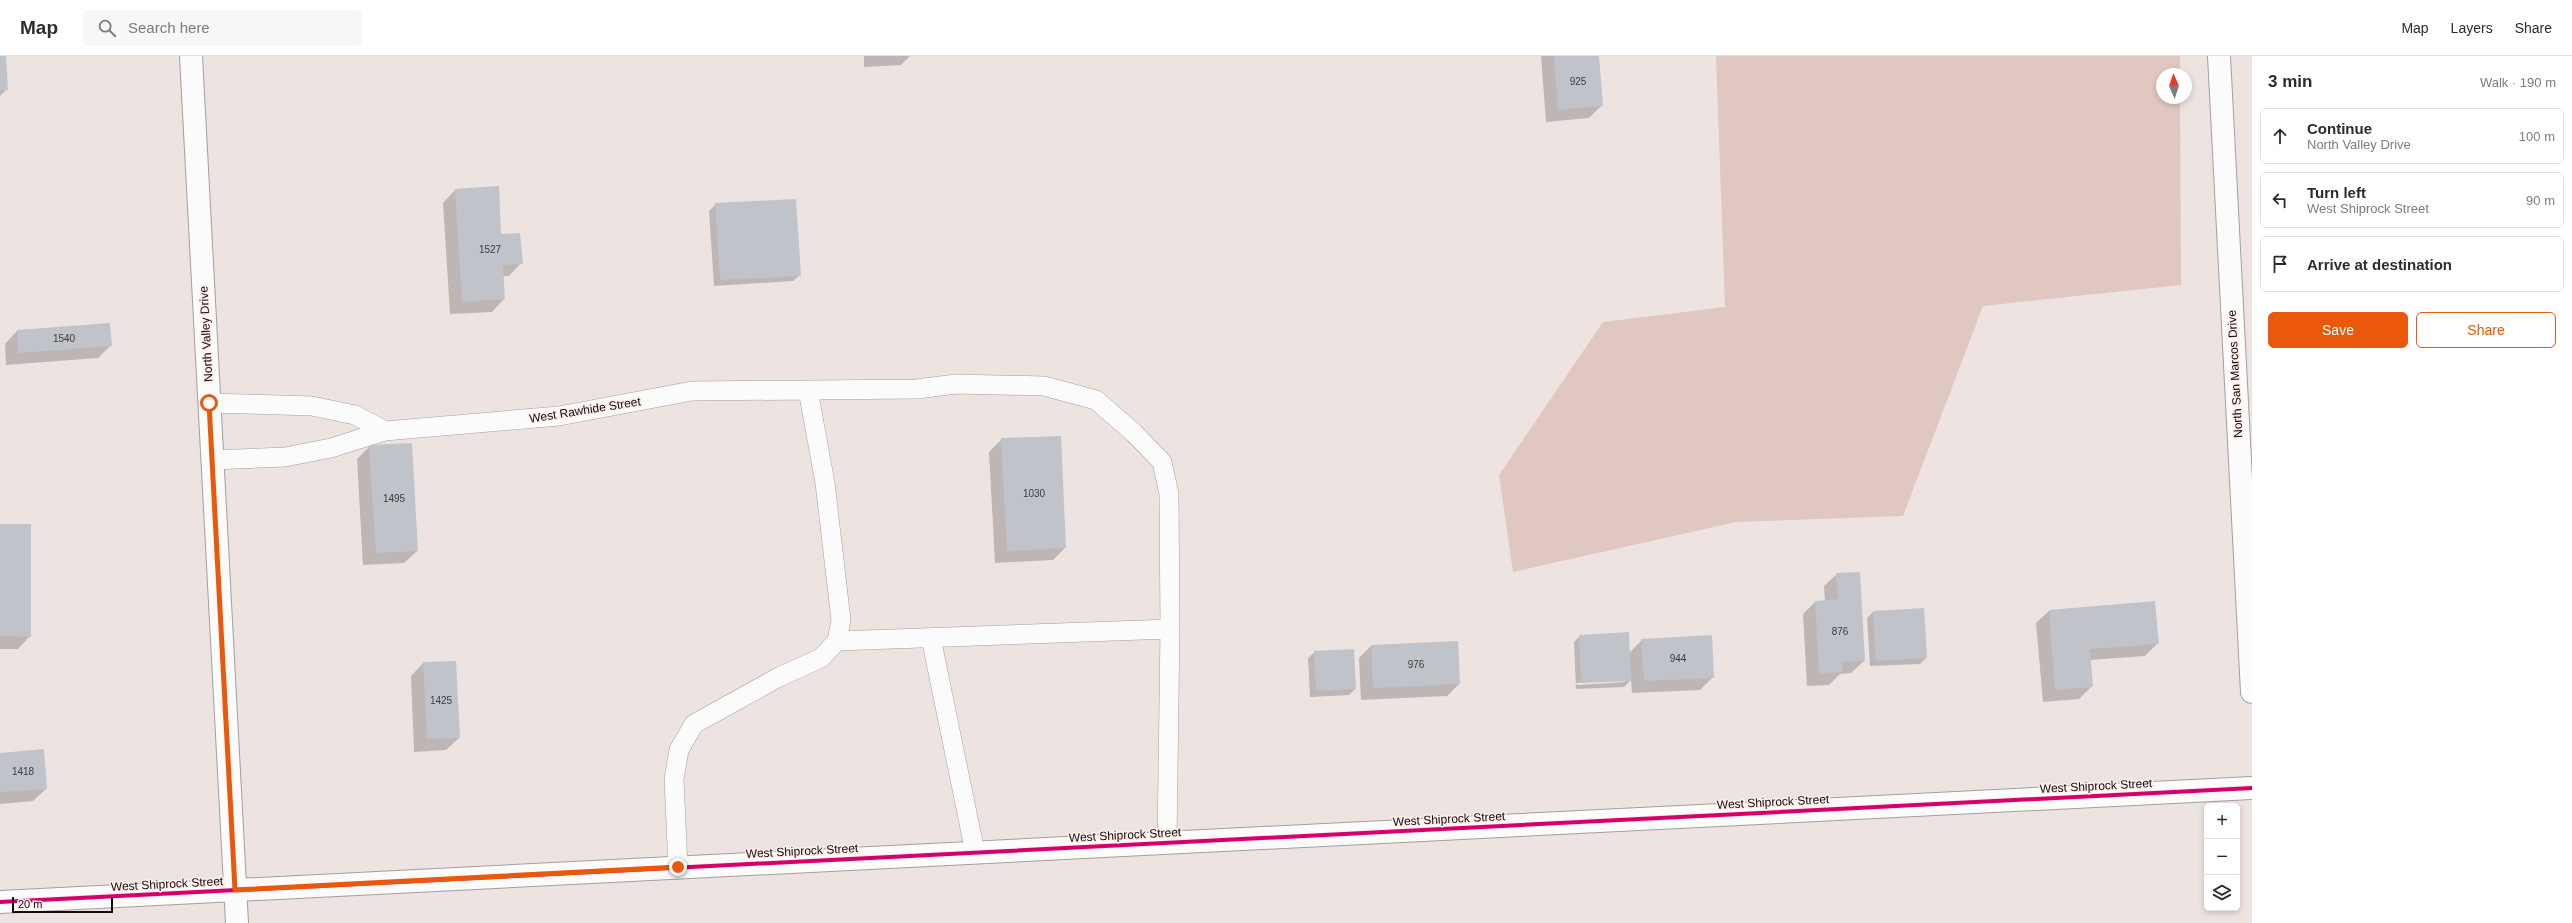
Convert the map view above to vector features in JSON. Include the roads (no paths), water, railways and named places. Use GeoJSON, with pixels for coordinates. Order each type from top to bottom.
{"type":"FeatureCollection","features":[{"type":"Feature","properties":{"kind":"street","name":"North Valley Drive"},"geometry":{"type":"LineString","coordinates":[[191,56],[237,923]]}},
{"type":"Feature","properties":{"kind":"street","name":"North San Marcos Drive"},"geometry":{"type":"LineString","coordinates":[[2219,56],[2252,692]]}},
{"type":"Feature","properties":{"kind":"street","name":"West Shiprock Street"},"geometry":{"type":"LineString","coordinates":[[0,902],[2252,788]]}},
{"type":"Feature","properties":{"kind":"lane","name":"West Rawhide Street"},"geometry":{"type":"LineString","coordinates":[[212,460],[285,457],[331,448],[385,431],[559,416],[692,391],[917,389],[956,384],[1044,386],[1096,400],[1134,433],[1162,462],[1169,494],[1170,630],[1167,843]]}},
{"type":"Feature","properties":{"kind":"lane"},"geometry":{"type":"LineString","coordinates":[[678,867],[674,779],[679,750],[694,724],[779,677],[822,658],[836,641],[841,620],[826,490],[808,390]]}},
{"type":"Feature","properties":{"kind":"lane"},"geometry":{"type":"LineString","coordinates":[[209,403],[312,406],[355,415],[385,431]]}},
{"type":"Feature","properties":{"kind":"lane"},"geometry":{"type":"LineString","coordinates":[[836,641],[1170,630]]}},
{"type":"Feature","properties":{"kind":"lane"},"geometry":{"type":"LineString","coordinates":[[932,638],[975,852]]}}]}
